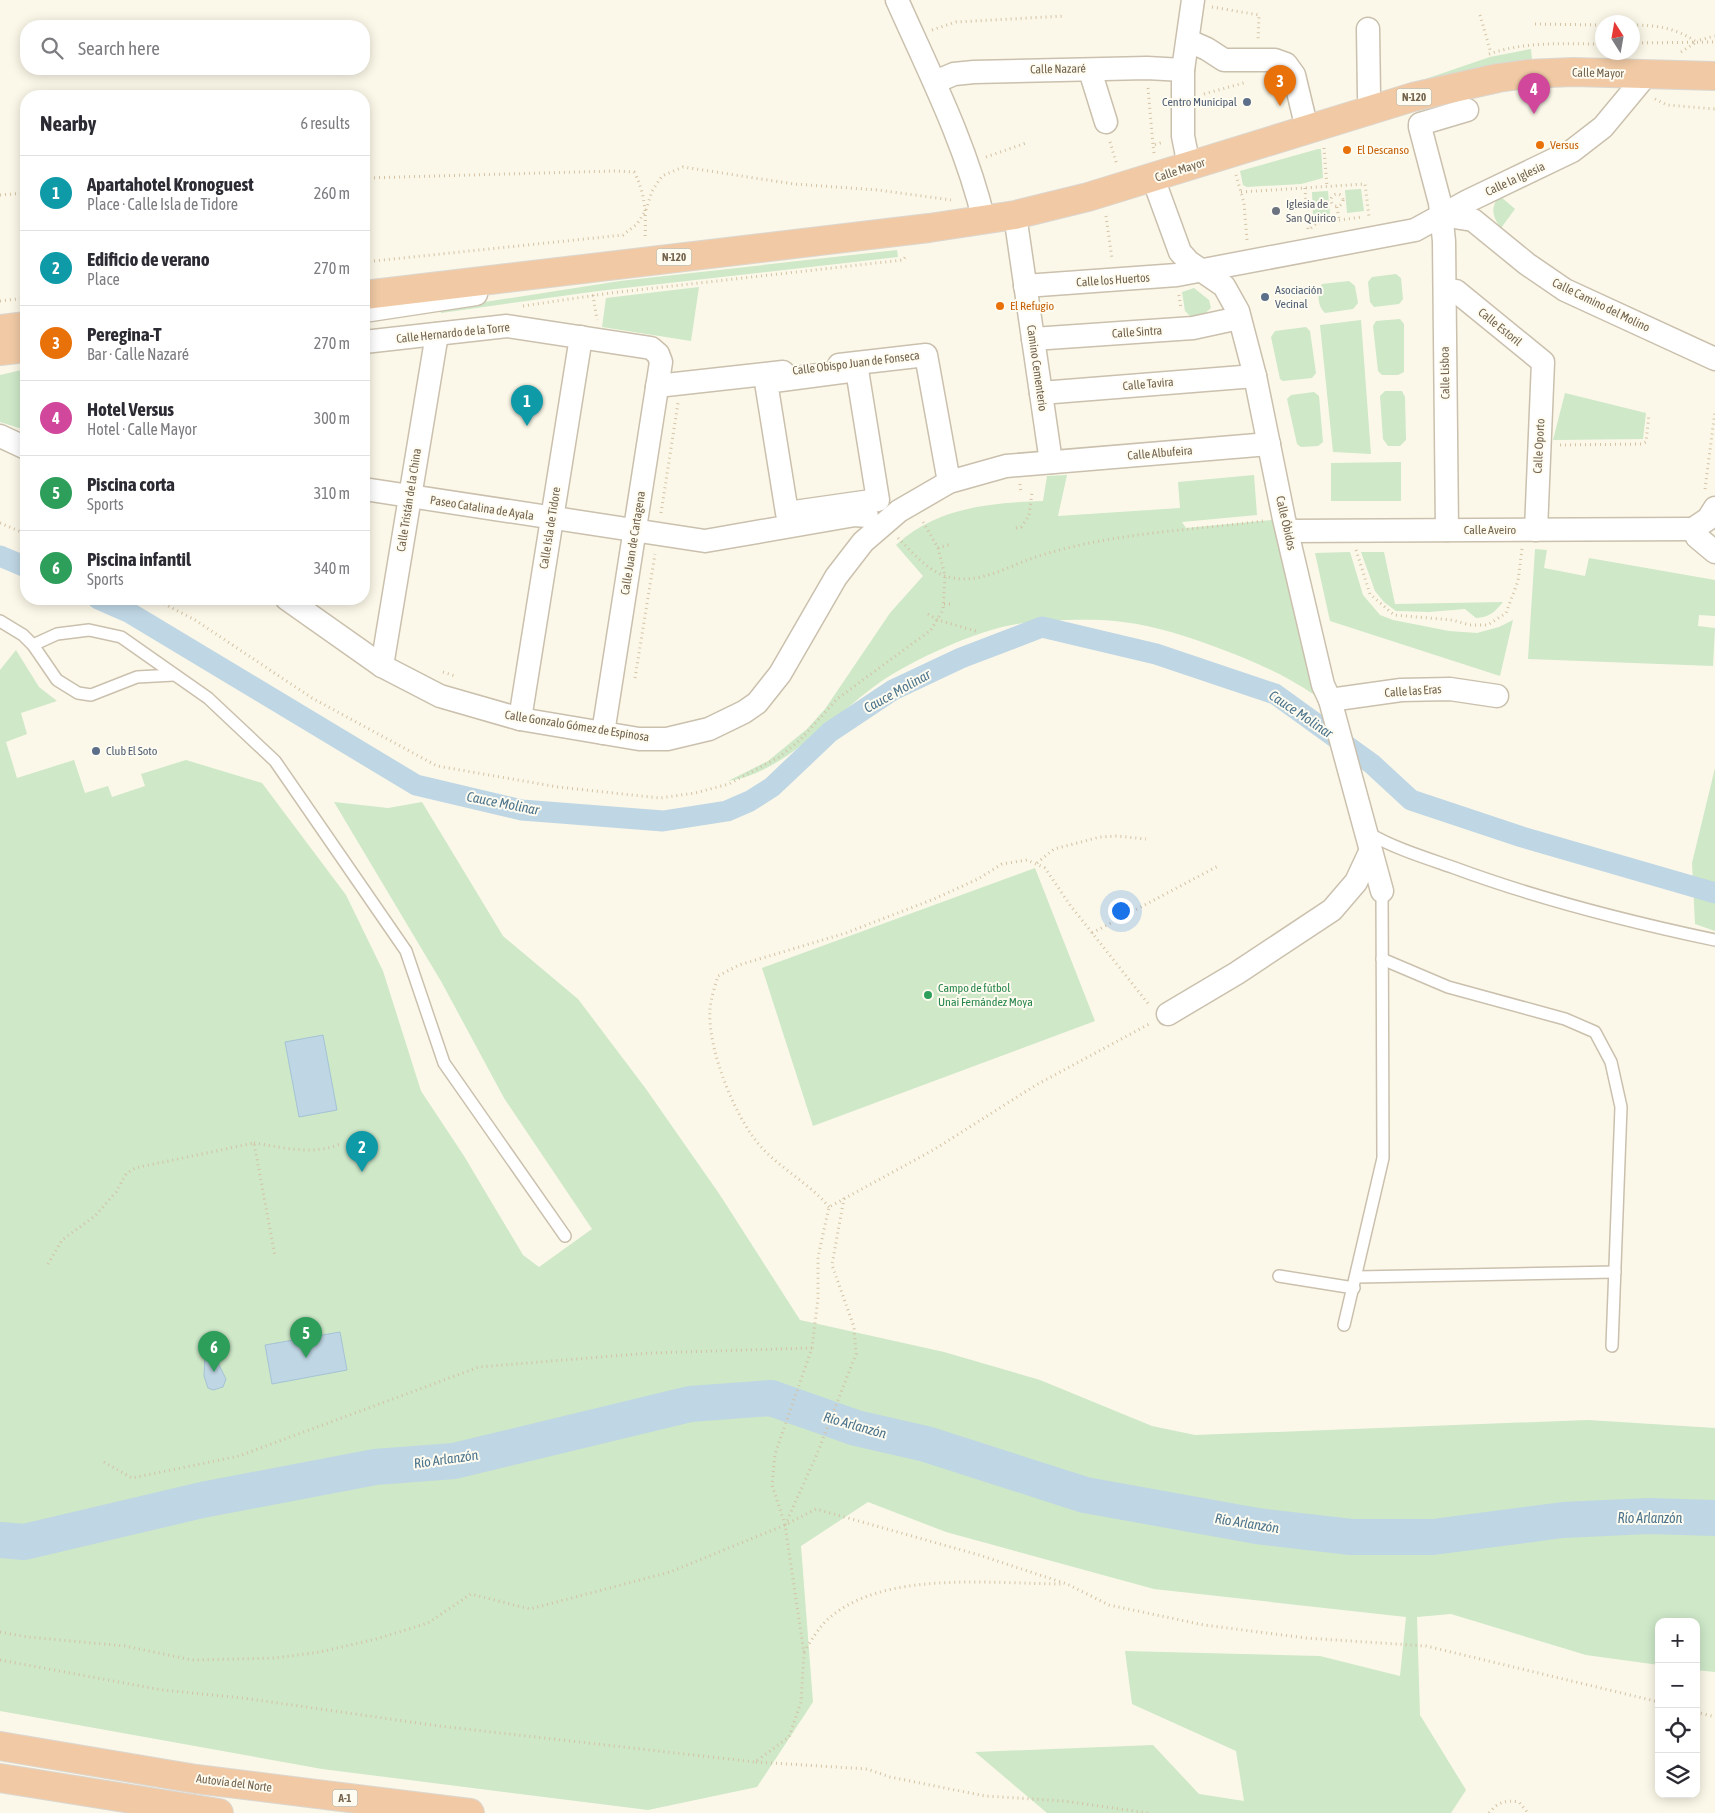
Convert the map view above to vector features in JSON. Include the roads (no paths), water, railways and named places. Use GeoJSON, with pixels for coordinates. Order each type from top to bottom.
{"type":"FeatureCollection","features":[{"type":"Feature","properties":{"kind":"highway","name":"Calle Mayor"},"geometry":{"type":"LineString","coordinates":[[984,221],[1015,215],[1153,178],[1306,129],[1442,90],[1520,75],[1573,72],[1650,86]]}},
{"type":"Feature","properties":{"kind":"highway","name":"N-120"},"geometry":{"type":"LineString","coordinates":[[1650,86],[1715,76]]}},
{"type":"Feature","properties":{"kind":"highway","name":"N-120"},"geometry":{"type":"LineString","coordinates":[[370,294],[984,221]]}},
{"type":"Feature","properties":{"kind":"highway"},"geometry":{"type":"LineString","coordinates":[[0,330],[20,327]]}},
{"type":"Feature","properties":{"kind":"highway"},"geometry":{"type":"LineString","coordinates":[[0,351],[20,349]]}},
{"type":"Feature","properties":{"kind":"highway","name":"Autovía del Norte"},"geometry":{"type":"LineString","coordinates":[[0,1746],[196,1779],[470,1813]]}},
{"type":"Feature","properties":{"kind":"highway"},"geometry":{"type":"LineString","coordinates":[[0,1778],[219,1813]]}},
{"type":"Feature","properties":{"kind":"street"},"geometry":{"type":"LineString","coordinates":[[897,0],[935,82],[973,180],[984,221]]}},
{"type":"Feature","properties":{"kind":"street"},"geometry":{"type":"LineString","coordinates":[[1189,166],[1183,136],[1183,70],[1189,41],[1202,3]]}},
{"type":"Feature","properties":{"kind":"street"},"geometry":{"type":"LineString","coordinates":[[1368,29],[1369,96],[1373,109]]}},
{"type":"Feature","properties":{"kind":"street"},"geometry":{"type":"LineString","coordinates":[[1189,41],[1207,49],[1224,60],[1275,60],[1286,64],[1294,75],[1306,129]]}},
{"type":"Feature","properties":{"kind":"street","name":"Calle Nazaré"},"geometry":{"type":"LineString","coordinates":[[935,82],[954,74],[974,72],[1147,68],[1183,70]]}},
{"type":"Feature","properties":{"kind":"street"},"geometry":{"type":"LineString","coordinates":[[1092,77],[1106,122]]}},
{"type":"Feature","properties":{"kind":"street","name":"Calle la Iglesia"},"geometry":{"type":"LineString","coordinates":[[1201,271],[1408,232],[1553,162],[1586,141],[1614,114],[1628,94],[1650,86]]}},
{"type":"Feature","properties":{"kind":"street"},"geometry":{"type":"LineString","coordinates":[[1441,215],[1420,124],[1467,110]]}},
{"type":"Feature","properties":{"kind":"street","name":"Calle Óbidos"},"geometry":{"type":"LineString","coordinates":[[1153,178],[1180,252],[1201,271],[1224,286],[1239,318],[1255,376],[1286,525],[1323,685],[1330,700],[1382,891]]}},
{"type":"Feature","properties":{"kind":"street","name":"Camino Cementerio"},"geometry":{"type":"LineString","coordinates":[[1015,215],[1051,462]]}},
{"type":"Feature","properties":{"kind":"street","name":"Calle Camino del Molino"},"geometry":{"type":"LineString","coordinates":[[1441,215],[1473,220],[1527,264],[1565,290],[1715,359]]}},
{"type":"Feature","properties":{"kind":"street","name":"Calle Lisboa"},"geometry":{"type":"LineString","coordinates":[[1441,215],[1444,241],[1448,530]]}},
{"type":"Feature","properties":{"kind":"street","name":"Calle los Huertos"},"geometry":{"type":"LineString","coordinates":[[1026,286],[1115,281],[1201,271]]}},
{"type":"Feature","properties":{"kind":"street"},"geometry":{"type":"LineString","coordinates":[[370,310],[497,290],[522,275]]}},
{"type":"Feature","properties":{"kind":"street","name":"Calle Estoril"},"geometry":{"type":"LineString","coordinates":[[1456,291],[1543,362]]}},
{"type":"Feature","properties":{"kind":"street","name":"Calle Sintra"},"geometry":{"type":"LineString","coordinates":[[1033,339],[1184,329],[1239,318]]}},
{"type":"Feature","properties":{"kind":"street","name":"Calle Hernardo de la Torre"},"geometry":{"type":"LineString","coordinates":[[370,341],[507,326],[651,348],[658,354]]}},
{"type":"Feature","properties":{"kind":"street","name":"Calle Tristán de la China"},"geometry":{"type":"LineString","coordinates":[[382,666],[437,334]]}},
{"type":"Feature","properties":{"kind":"street","name":"Calle Isla de Tidore"},"geometry":{"type":"LineString","coordinates":[[520,718],[581,337]]}},
{"type":"Feature","properties":{"kind":"street","name":"Calle Juan de Cartagena"},"geometry":{"type":"LineString","coordinates":[[603,733],[661,362],[658,354]]}},
{"type":"Feature","properties":{"kind":"street","name":"Calle Obispo Juan de Fonseca"},"geometry":{"type":"LineString","coordinates":[[657,386],[926,355],[950,482]]}},
{"type":"Feature","properties":{"kind":"street"},"geometry":{"type":"LineString","coordinates":[[0,365],[20,360]]}},
{"type":"Feature","properties":{"kind":"street","name":"Calle Oporto"},"geometry":{"type":"LineString","coordinates":[[1529,538],[1539,445],[1543,362]]}},
{"type":"Feature","properties":{"kind":"street"},"geometry":{"type":"LineString","coordinates":[[857,370],[878,500],[787,514],[766,382],[857,370]]}},
{"type":"Feature","properties":{"kind":"street","name":"Calle Tavira"},"geometry":{"type":"LineString","coordinates":[[1041,393],[1255,376]]}},
{"type":"Feature","properties":{"kind":"street","name":"Calle Albufeira"},"geometry":{"type":"LineString","coordinates":[[1051,462],[1269,444]]}},
{"type":"Feature","properties":{"kind":"street","name":"Calle Gonzalo Gómez de Espinosa"},"geometry":{"type":"LineString","coordinates":[[296,605],[382,666],[440,696],[520,718],[639,739],[667,739],[709,729],[744,712],[757,702],[780,674],[850,556],[875,519],[899,511],[950,482],[1006,466],[1051,462]]}},
{"type":"Feature","properties":{"kind":"street","name":"Paseo Catalina de Ayala"},"geometry":{"type":"LineString","coordinates":[[370,490],[704,541],[855,515],[875,519]]}},
{"type":"Feature","properties":{"kind":"street"},"geometry":{"type":"LineString","coordinates":[[1715,508],[1708,519],[1694,529],[1708,548],[1715,552]]}},
{"type":"Feature","properties":{"kind":"street","name":"Calle Aveiro"},"geometry":{"type":"LineString","coordinates":[[1286,525],[1448,530],[1529,538],[1694,529]]}},
{"type":"Feature","properties":{"kind":"street","name":"Calle las Eras"},"geometry":{"type":"LineString","coordinates":[[1330,700],[1401,690],[1450,689],[1497,696]]}},
{"type":"Feature","properties":{"kind":"street"},"geometry":{"type":"LineString","coordinates":[[1164,1016],[1237,973],[1332,910],[1356,882],[1367,841]]}},
{"type":"Feature","properties":{"kind":"lane"},"geometry":{"type":"LineString","coordinates":[[0,621],[22,635],[33,645],[57,680],[78,694],[91,695],[137,677],[174,674]]}},
{"type":"Feature","properties":{"kind":"lane"},"geometry":{"type":"LineString","coordinates":[[33,645],[57,634],[89,630],[121,637],[208,698],[275,761],[406,951],[444,1063],[565,1236]]}},
{"type":"Feature","properties":{"kind":"lane"},"geometry":{"type":"LineString","coordinates":[[1367,841],[1385,843],[1525,892],[1588,911],[1715,940]]}},
{"type":"Feature","properties":{"kind":"lane"},"geometry":{"type":"LineString","coordinates":[[1344,1325],[1383,1158],[1382,891]]}},
{"type":"Feature","properties":{"kind":"lane"},"geometry":{"type":"LineString","coordinates":[[1382,959],[1448,987],[1565,1019],[1595,1032],[1611,1062],[1621,1107],[1612,1346]]}},
{"type":"Feature","properties":{"kind":"lane"},"geometry":{"type":"LineString","coordinates":[[1279,1276],[1355,1282],[1615,1272]]}},
{"type":"Feature","properties":{"kind":"water"},"geometry":{"type":"Polygon","coordinates":[[[323,1035],[337,1110],[299,1117],[285,1042],[323,1035]]]}},
{"type":"Feature","properties":{"kind":"water"},"geometry":{"type":"Polygon","coordinates":[[[340,1332],[347,1370],[272,1384],[265,1345],[340,1332]]]}},
{"type":"Feature","properties":{"kind":"water"},"geometry":{"type":"Polygon","coordinates":[[[216,1352],[219,1355],[219,1365],[226,1379],[223,1387],[213,1390],[208,1388],[204,1376],[205,1354],[216,1352]]]}},
{"type":"Feature","properties":{"kind":"waterway","name":"Cauce Molinar"},"geometry":{"type":"LineString","coordinates":[[0,556],[20,564]]}},
{"type":"Feature","properties":{"kind":"waterway","name":"Cauce Molinar"},"geometry":{"type":"LineString","coordinates":[[112,605],[130,613],[416,785],[522,810],[663,821],[727,811],[750,801],[772,787],[830,732],[893,690],[961,658],[1042,627],[1156,654],[1275,694],[1372,764],[1411,800],[1522,837],[1715,893]]}},
{"type":"Feature","properties":{"kind":"waterway","name":"Río Arlanzón"},"geometry":{"type":"LineString","coordinates":[[0,1540],[24,1542],[202,1500],[375,1467],[454,1461],[690,1404],[771,1398],[856,1428],[926,1444],[1085,1495],[1257,1526],[1351,1537],[1433,1537],[1563,1520],[1649,1516],[1715,1518]]}},
{"type":"Feature","properties":{"kind":"place","name":"Centro Municipal"},"geometry":{"type":"Point","coordinates":[1247,102]}},
{"type":"Feature","properties":{"kind":"place","name":"Peregina-T"},"geometry":{"type":"Point","coordinates":[1280,106]}},
{"type":"Feature","properties":{"kind":"place","name":"Hotel Versus"},"geometry":{"type":"Point","coordinates":[1534,114]}},
{"type":"Feature","properties":{"kind":"place","name":"Versus"},"geometry":{"type":"Point","coordinates":[1540,145]}},
{"type":"Feature","properties":{"kind":"place","name":"El Descanso"},"geometry":{"type":"Point","coordinates":[1347,150]}},
{"type":"Feature","properties":{"kind":"place","name":"Iglesia de San Quirico"},"geometry":{"type":"Point","coordinates":[1276,211]}},
{"type":"Feature","properties":{"kind":"place","name":"Asociación Vecinal"},"geometry":{"type":"Point","coordinates":[1265,297]}},
{"type":"Feature","properties":{"kind":"place","name":"El Refugio"},"geometry":{"type":"Point","coordinates":[1000,306]}},
{"type":"Feature","properties":{"kind":"place","name":"Apartahotel Kronoguest"},"geometry":{"type":"Point","coordinates":[527,426]}},
{"type":"Feature","properties":{"kind":"place","name":"Club El Soto"},"geometry":{"type":"Point","coordinates":[96,751]}},
{"type":"Feature","properties":{"kind":"place","name":"Campo de fútbol Unai Fernández Moya"},"geometry":{"type":"Point","coordinates":[928,995]}},
{"type":"Feature","properties":{"kind":"place","name":"Edificio de verano"},"geometry":{"type":"Point","coordinates":[362,1172]}},
{"type":"Feature","properties":{"kind":"place","name":"Piscina corta"},"geometry":{"type":"Point","coordinates":[306,1358]}},
{"type":"Feature","properties":{"kind":"place","name":"Piscina infantil"},"geometry":{"type":"Point","coordinates":[214,1372]}}]}
